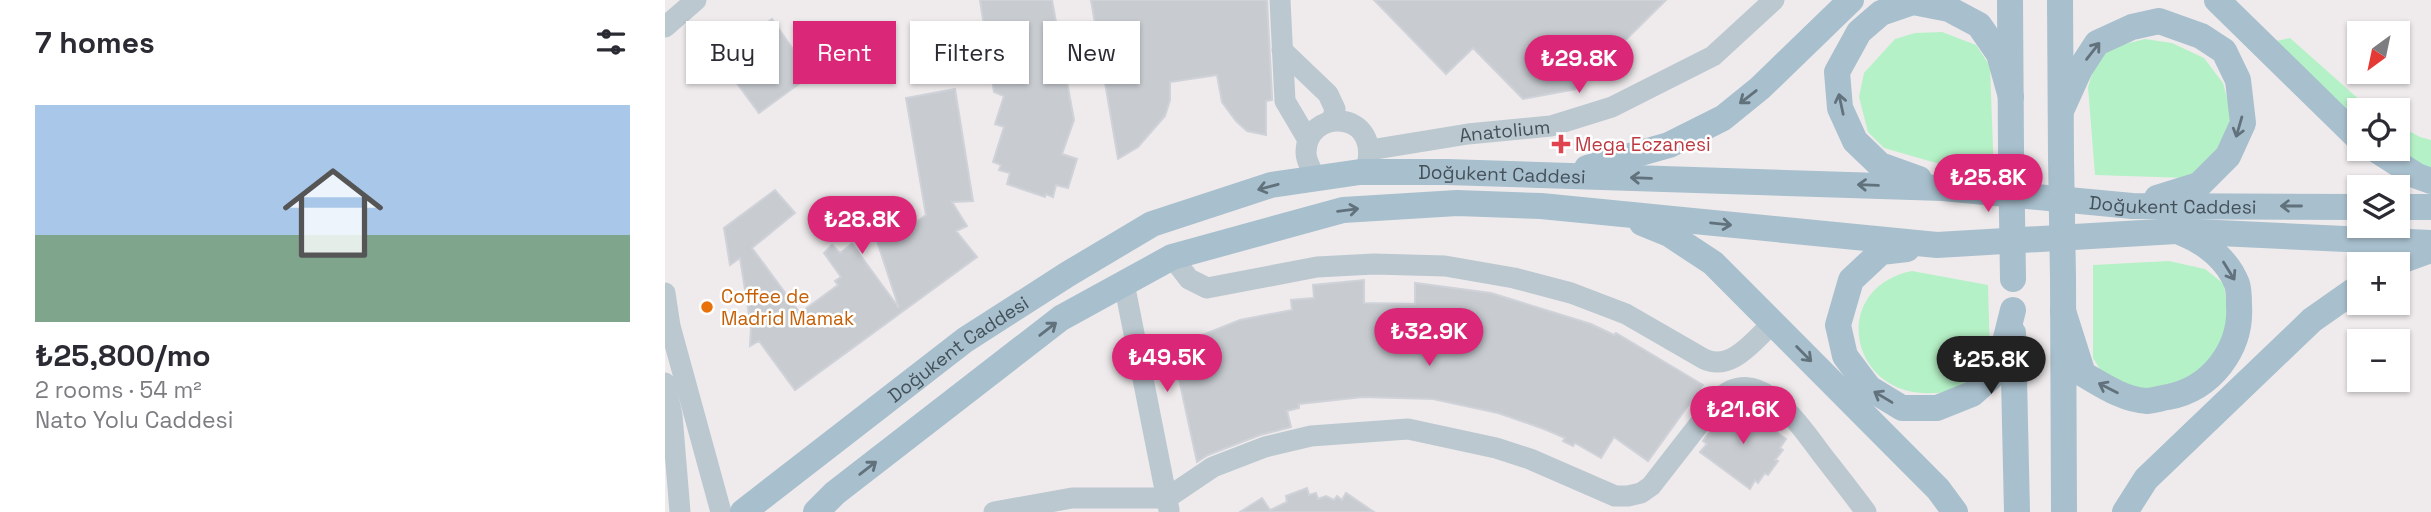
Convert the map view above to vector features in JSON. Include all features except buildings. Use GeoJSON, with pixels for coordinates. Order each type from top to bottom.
{"type":"FeatureCollection","features":[{"type":"Feature","properties":{"kind":"main road"},"geometry":{"type":"LineString","coordinates":[[1551,176],[1621,160],[1669,145],[1723,118],[1760,88],[1851,0]]}},
{"type":"Feature","properties":{"kind":"main road"},"geometry":{"type":"LineString","coordinates":[[2010,0],[2017,512]]}},
{"type":"Feature","properties":{"kind":"main road"},"geometry":{"type":"LineString","coordinates":[[2060,0],[2064,512]]}},
{"type":"Feature","properties":{"kind":"main road"},"geometry":{"type":"LineString","coordinates":[[2217,0],[2347,127]]}},
{"type":"Feature","properties":{"kind":"main road"},"geometry":{"type":"LineString","coordinates":[[1943,188],[1880,165],[1855,141],[1840,108],[1837,72],[1860,32],[1881,13],[1913,2],[1949,9],[1979,25],[1999,54],[2011,97]]}},
{"type":"Feature","properties":{"kind":"main road"},"geometry":{"type":"LineString","coordinates":[[2061,111],[2080,69],[2097,43],[2132,26],[2159,21],[2201,36],[2224,51],[2238,80],[2243,123],[2228,156],[2199,185],[2132,206]]}},
{"type":"Feature","properties":{"kind":"main road","name":"Doğukent Caddesi"},"geometry":{"type":"LineString","coordinates":[[743,512],[965,340],[1068,274],[1152,225],[1271,185],[1316,178],[1368,161],[1551,176],[1943,188],[2132,206],[2347,207]]}},
{"type":"Feature","properties":{"kind":"main road"},"geometry":{"type":"LineString","coordinates":[[2394,161],[2417,176],[2431,181]]}},
{"type":"Feature","properties":{"kind":"main road","name":"Doğukent Caddesi"},"geometry":{"type":"LineString","coordinates":[[816,512],[835,493],[1061,318],[1171,257],[1343,210],[1457,203],[1541,206],[1937,245],[2176,232],[2431,243]]}},
{"type":"Feature","properties":{"kind":"main road"},"geometry":{"type":"LineString","coordinates":[[1541,206],[1623,216],[1669,234],[1713,262],[1938,489],[1955,512]]}},
{"type":"Feature","properties":{"kind":"main road"},"geometry":{"type":"LineString","coordinates":[[2410,207],[2431,207]]}},
{"type":"Feature","properties":{"kind":"main road"},"geometry":{"type":"LineString","coordinates":[[2063,311],[2083,374],[2114,392],[2146,401],[2178,395],[2208,381],[2230,353],[2240,319],[2238,285],[2221,258],[2199,240],[2176,232]]}},
{"type":"Feature","properties":{"kind":"main road"},"geometry":{"type":"LineString","coordinates":[[1937,245],[1881,252],[1851,280],[1838,325],[1845,356],[1869,388],[1902,408],[1937,408],[1972,394],[1990,378],[2003,350],[2013,310]]}},
{"type":"Feature","properties":{"kind":"main road"},"geometry":{"type":"LineString","coordinates":[[2410,258],[2431,250]]}},
{"type":"Feature","properties":{"kind":"main road"},"geometry":{"type":"LineString","coordinates":[[2125,512],[2146,479],[2312,320],[2347,295]]}},
{"type":"Feature","properties":{"kind":"street"},"geometry":{"type":"LineString","coordinates":[[665,27],[696,0]]}},
{"type":"Feature","properties":{"kind":"street"},"geometry":{"type":"LineString","coordinates":[[1280,0],[1285,101],[1308,140]]}},
{"type":"Feature","properties":{"kind":"street","name":"Anatolium"},"geometry":{"type":"LineString","coordinates":[[1368,161],[1468,134],[1551,126],[1612,107],[1713,56],[1774,0]]}},
{"type":"Feature","properties":{"kind":"street"},"geometry":{"type":"LineString","coordinates":[[1282,50],[1328,94],[1335,109],[1332,121]]}},
{"type":"Feature","properties":{"kind":"street"},"geometry":{"type":"LineString","coordinates":[[1316,178],[1306,156],[1308,140],[1319,126],[1332,121],[1346,120],[1363,131],[1368,161]]}},
{"type":"Feature","properties":{"kind":"street"},"geometry":{"type":"LineString","coordinates":[[1171,257],[1189,279],[1207,289],[1317,267],[1374,264],[1444,266],[1514,278],[1571,293],[1626,314],[1704,359],[1716,363],[1735,358],[1773,323]]}},
{"type":"Feature","properties":{"kind":"street"},"geometry":{"type":"LineString","coordinates":[[1124,284],[1168,505]]}},
{"type":"Feature","properties":{"kind":"street"},"geometry":{"type":"LineString","coordinates":[[665,293],[670,326],[721,512]]}},
{"type":"Feature","properties":{"kind":"street"},"geometry":{"type":"LineString","coordinates":[[665,383],[672,415],[680,512]]}},
{"type":"Feature","properties":{"kind":"street"},"geometry":{"type":"LineString","coordinates":[[994,512],[1072,498],[1168,505],[1213,467],[1265,447],[1311,436],[1408,429],[1496,448],[1553,469],[1600,491],[1615,496],[1628,496],[1651,486],[1726,392],[1736,388],[1749,388],[1777,402],[1789,413],[1867,512]]}},
{"type":"Feature","properties":{"kind":"green space"},"geometry":{"type":"Polygon","coordinates":[[[1942,32],[1976,45],[1990,66],[1994,175],[1943,165],[1884,148],[1868,132],[1859,97],[1864,73],[1895,39],[1915,33],[1942,32]]]}},
{"type":"Feature","properties":{"kind":"green space"},"geometry":{"type":"Polygon","coordinates":[[[2290,38],[2358,98],[2347,98],[2347,127],[2261,44],[2290,38]]]}},
{"type":"Feature","properties":{"kind":"green space"},"geometry":{"type":"Polygon","coordinates":[[[2145,39],[2172,43],[2204,58],[2223,83],[2231,113],[2226,141],[2205,168],[2187,178],[2095,175],[2088,87],[2097,58],[2117,46],[2145,39]]]}},
{"type":"Feature","properties":{"kind":"green space"},"geometry":{"type":"Polygon","coordinates":[[[2410,132],[2431,140],[2431,181],[2410,161],[2410,132]]]}},
{"type":"Feature","properties":{"kind":"green space"},"geometry":{"type":"Polygon","coordinates":[[[2169,261],[2205,269],[2224,284],[2228,315],[2222,351],[2207,371],[2145,393],[2106,379],[2093,358],[2093,265],[2169,261]]]}},
{"type":"Feature","properties":{"kind":"green space"},"geometry":{"type":"Polygon","coordinates":[[[1912,271],[1988,285],[1990,357],[1972,380],[1958,389],[1934,393],[1905,390],[1883,379],[1868,362],[1860,341],[1860,319],[1868,298],[1885,281],[1912,271]]]}},
{"type":"Feature","properties":{"kind":"place","name":"Mega Eczanesi"},"geometry":{"type":"Point","coordinates":[1561,144]}},
{"type":"Feature","properties":{"kind":"place","name":"Coffee de Madrid Mamak"},"geometry":{"type":"Point","coordinates":[707,307]}}]}
